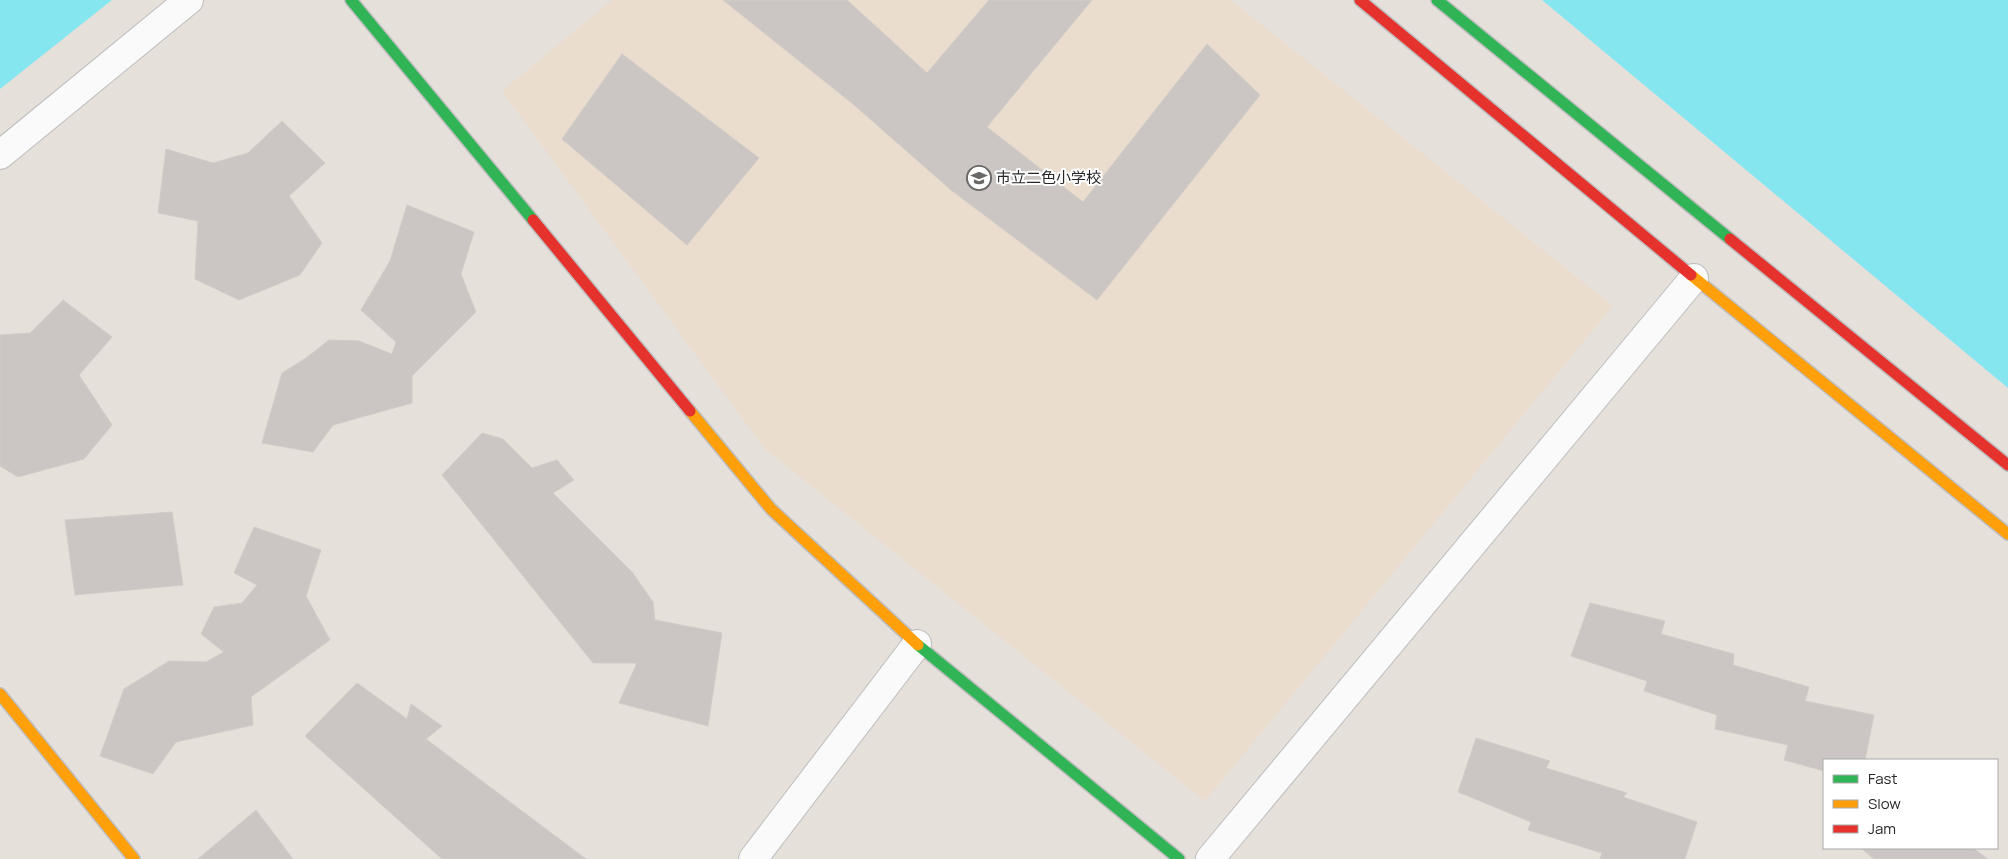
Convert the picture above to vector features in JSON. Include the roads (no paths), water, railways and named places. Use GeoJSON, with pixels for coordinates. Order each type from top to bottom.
{"type":"FeatureCollection","features":[{"type":"Feature","properties":{"kind":"street"},"geometry":{"type":"LineString","coordinates":[[0,155],[189,0]]}},
{"type":"Feature","properties":{"kind":"street"},"geometry":{"type":"LineString","coordinates":[[351,0],[770,509],[917,644],[1179,859]]}},
{"type":"Feature","properties":{"kind":"street"},"geometry":{"type":"LineString","coordinates":[[1360,0],[1694,278],[2008,534]]}},
{"type":"Feature","properties":{"kind":"street"},"geometry":{"type":"LineString","coordinates":[[1437,0],[2008,466]]}},
{"type":"Feature","properties":{"kind":"street"},"geometry":{"type":"LineString","coordinates":[[1210,859],[1694,278]]}},
{"type":"Feature","properties":{"kind":"street"},"geometry":{"type":"LineString","coordinates":[[753,859],[917,644]]}},
{"type":"Feature","properties":{"kind":"street"},"geometry":{"type":"LineString","coordinates":[[0,694],[134,859]]}},
{"type":"Feature","properties":{"kind":"water"},"geometry":{"type":"Polygon","coordinates":[[[0,0],[112,0],[0,89],[0,0]]]}},
{"type":"Feature","properties":{"kind":"water"},"geometry":{"type":"Polygon","coordinates":[[[1542,0],[2008,0],[2008,388],[1542,0]]]}},
{"type":"Feature","properties":{"kind":"place","name":"市立二色小学校"},"geometry":{"type":"Point","coordinates":[979,178]}}]}
